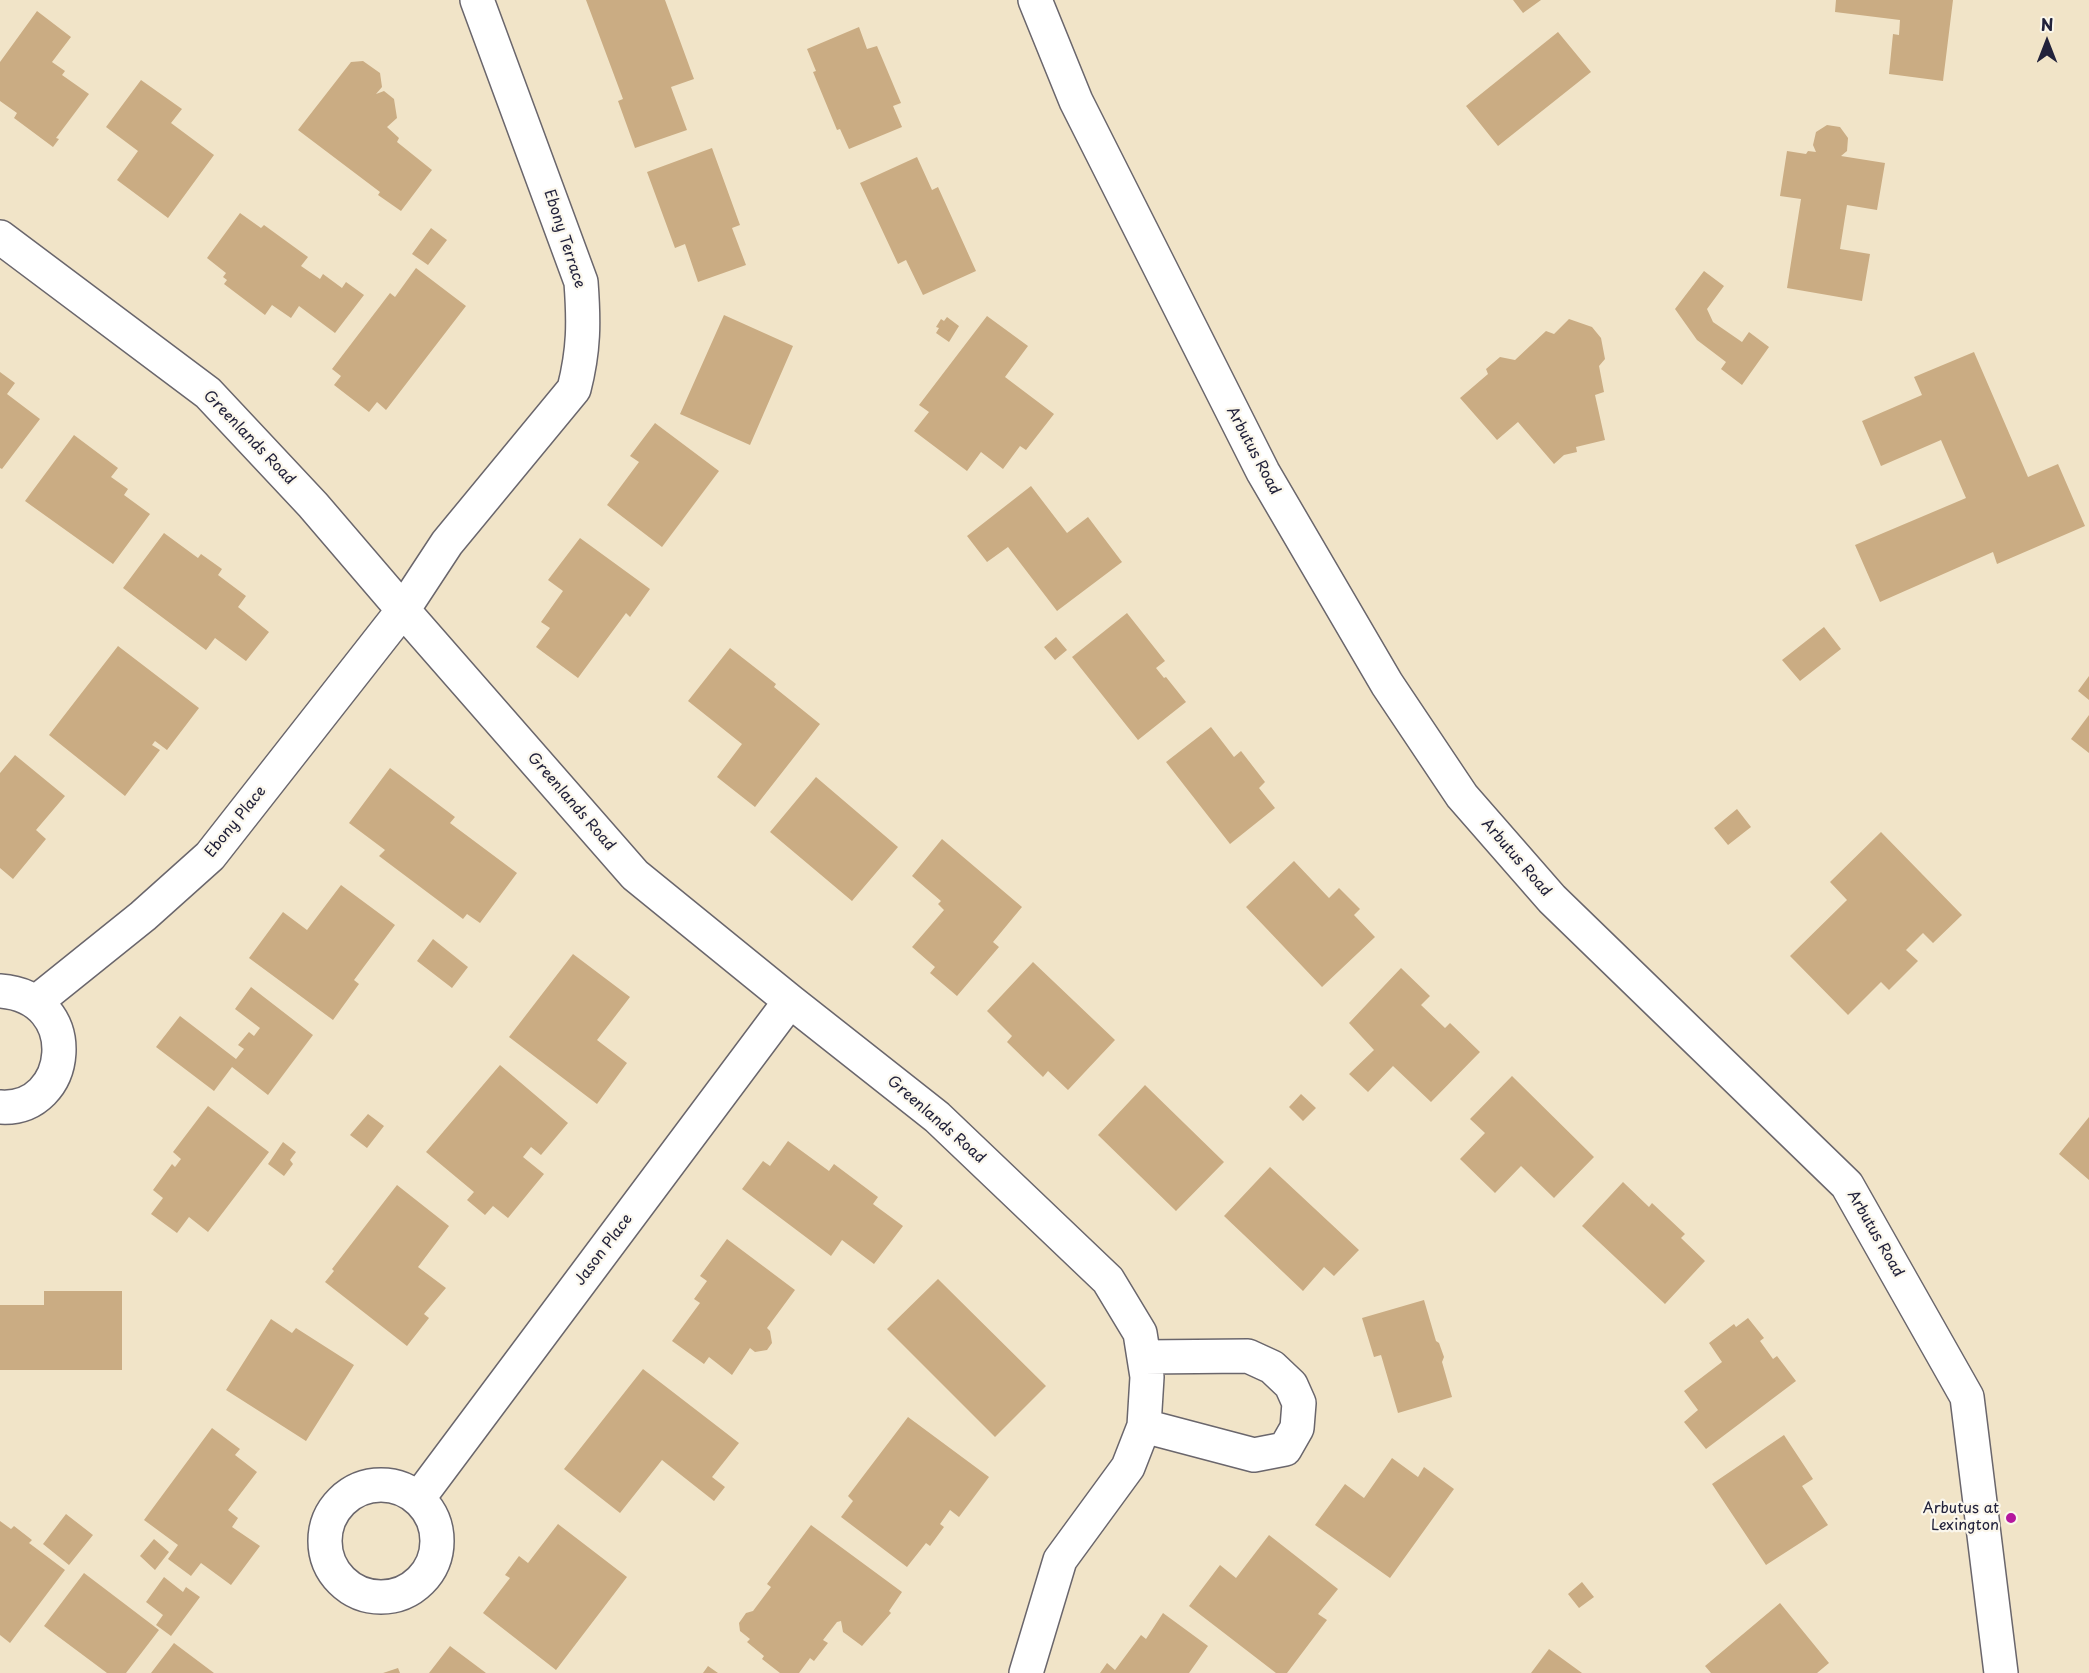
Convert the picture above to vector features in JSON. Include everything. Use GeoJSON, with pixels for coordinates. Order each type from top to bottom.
{"type":"FeatureCollection","features":[{"type":"Feature","properties":{"kind":"street","name":"Ebony Terrace"},"geometry":{"type":"LineString","coordinates":[[402,610],[447,543],[574,389],[581,362],[584,318],[581,282],[477,0]]}},
{"type":"Feature","properties":{"kind":"street","name":"Arbutus Road"},"geometry":{"type":"LineString","coordinates":[[1035,0],[1077,101],[1263,472],[1387,684],[1462,796],[1552,899],[1847,1185],[1967,1397],[2001,1673]]}},
{"type":"Feature","properties":{"kind":"street","name":"Greenlands Road"},"geometry":{"type":"LineString","coordinates":[[0,237],[208,393],[313,505],[634,875],[937,1117],[1108,1280],[1140,1334],[1147,1377],[1143,1426],[1128,1467],[1060,1560],[1026,1673]]}},
{"type":"Feature","properties":{"kind":"street","name":"Ebony Place"},"geometry":{"type":"LineString","coordinates":[[36,1002],[143,916],[210,856],[402,610]]}},
{"type":"Feature","properties":{"kind":"street"},"geometry":{"type":"LineString","coordinates":[[0,991],[20,994],[36,1002],[50,1017],[58,1035],[59,1054],[54,1074],[43,1090],[27,1102],[0,1107]]}},
{"type":"Feature","properties":{"kind":"street","name":"Jason Place"},"geometry":{"type":"LineString","coordinates":[[417,1499],[790,1001]]}},
{"type":"Feature","properties":{"kind":"street"},"geometry":{"type":"LineString","coordinates":[[1143,1357],[1248,1356],[1272,1367],[1291,1385],[1299,1403],[1297,1428],[1285,1449],[1254,1455],[1143,1426]]}},
{"type":"Feature","properties":{"kind":"building"},"geometry":{"type":"Polygon","coordinates":[[[586,0],[665,0],[694,79],[671,87],[687,130],[635,148],[618,101],[623,99],[586,0]]]}},
{"type":"Feature","properties":{"kind":"building"},"geometry":{"type":"Polygon","coordinates":[[[1513,0],[1541,0],[1523,13],[1513,0]]]}},
{"type":"Feature","properties":{"kind":"building"},"geometry":{"type":"Polygon","coordinates":[[[1836,0],[1953,0],[1943,81],[1889,74],[1893,34],[1899,35],[1900,20],[1835,12],[1836,0]]]}},
{"type":"Feature","properties":{"kind":"building"},"geometry":{"type":"Polygon","coordinates":[[[37,11],[71,37],[52,62],[65,71],[62,75],[89,94],[56,138],[59,139],[53,147],[14,118],[17,113],[0,101],[0,62],[37,11]]]}},
{"type":"Feature","properties":{"kind":"building"},"geometry":{"type":"Polygon","coordinates":[[[859,27],[867,49],[877,46],[901,103],[893,106],[902,127],[849,149],[840,129],[837,130],[813,72],[816,71],[807,49],[859,27]]]}},
{"type":"Feature","properties":{"kind":"building"},"geometry":{"type":"Polygon","coordinates":[[[1558,32],[1591,72],[1498,146],[1466,106],[1558,32]]]}},
{"type":"Feature","properties":{"kind":"building"},"geometry":{"type":"Polygon","coordinates":[[[363,61],[380,73],[382,87],[376,94],[384,91],[394,99],[397,118],[387,127],[399,138],[397,142],[432,170],[401,211],[378,195],[380,192],[298,130],[351,62],[363,61]]]}},
{"type":"Feature","properties":{"kind":"building"},"geometry":{"type":"Polygon","coordinates":[[[141,80],[182,109],[171,123],[214,155],[168,218],[117,180],[138,151],[106,127],[141,80]]]}},
{"type":"Feature","properties":{"kind":"building"},"geometry":{"type":"Polygon","coordinates":[[[1827,125],[1840,127],[1848,138],[1847,151],[1841,156],[1885,163],[1877,210],[1847,205],[1840,249],[1870,254],[1862,301],[1787,288],[1801,199],[1780,196],[1787,151],[1806,154],[1808,151],[1816,152],[1813,145],[1816,132],[1827,125]]]}},
{"type":"Feature","properties":{"kind":"building"},"geometry":{"type":"Polygon","coordinates":[[[712,148],[740,225],[732,228],[746,265],[698,282],[685,244],[675,248],[647,172],[712,148]]]}},
{"type":"Feature","properties":{"kind":"building"},"geometry":{"type":"Polygon","coordinates":[[[917,157],[932,190],[938,187],[976,271],[923,295],[906,260],[898,264],[860,183],[917,157]]]}},
{"type":"Feature","properties":{"kind":"building"},"geometry":{"type":"Polygon","coordinates":[[[240,213],[261,228],[264,225],[308,257],[301,266],[320,279],[323,274],[342,288],[346,282],[364,295],[335,333],[299,306],[291,318],[272,305],[265,315],[224,284],[227,280],[223,277],[226,273],[207,258],[240,213]]]}},
{"type":"Feature","properties":{"kind":"building"},"geometry":{"type":"Polygon","coordinates":[[[431,228],[447,240],[428,265],[412,254],[431,228]]]}},
{"type":"Feature","properties":{"kind":"building"},"geometry":{"type":"Polygon","coordinates":[[[416,268],[466,306],[386,410],[377,402],[369,412],[334,385],[341,376],[332,369],[390,293],[395,297],[416,268]]]}},
{"type":"Feature","properties":{"kind":"building"},"geometry":{"type":"Polygon","coordinates":[[[1704,271],[1724,286],[1707,309],[1713,322],[1742,342],[1749,332],[1769,347],[1742,385],[1721,369],[1726,362],[1697,340],[1675,309],[1704,271]]]}},
{"type":"Feature","properties":{"kind":"building"},"geometry":{"type":"Polygon","coordinates":[[[724,315],[793,346],[750,445],[680,414],[724,315]]]}},
{"type":"Feature","properties":{"kind":"building"},"geometry":{"type":"Polygon","coordinates":[[[987,316],[1028,346],[1005,377],[1054,414],[1026,450],[1020,446],[1003,469],[981,452],[967,471],[914,431],[929,412],[919,405],[987,316]]]}},
{"type":"Feature","properties":{"kind":"building"},"geometry":{"type":"Polygon","coordinates":[[[947,317],[959,326],[949,342],[936,333],[939,328],[936,327],[941,319],[944,321],[947,317]]]}},
{"type":"Feature","properties":{"kind":"building"},"geometry":{"type":"Polygon","coordinates":[[[1569,319],[1592,327],[1601,338],[1605,359],[1599,366],[1604,392],[1595,395],[1605,440],[1576,447],[1577,452],[1564,455],[1554,464],[1518,422],[1497,440],[1460,398],[1488,374],[1486,369],[1500,357],[1515,360],[1546,331],[1554,334],[1569,319]]]}},
{"type":"Feature","properties":{"kind":"building"},"geometry":{"type":"Polygon","coordinates":[[[1974,352],[2028,477],[2058,464],[2085,526],[1997,564],[1993,552],[1880,602],[1855,545],[1966,498],[1941,440],[1881,466],[1862,421],[1922,395],[1914,377],[1974,352]]]}},
{"type":"Feature","properties":{"kind":"building"},"geometry":{"type":"Polygon","coordinates":[[[0,372],[15,383],[7,394],[40,419],[2,469],[0,468],[0,372]]]}},
{"type":"Feature","properties":{"kind":"building"},"geometry":{"type":"Polygon","coordinates":[[[655,423],[719,471],[662,547],[607,505],[639,462],[630,456],[655,423]]]}},
{"type":"Feature","properties":{"kind":"building"},"geometry":{"type":"Polygon","coordinates":[[[74,435],[118,468],[111,477],[128,489],[124,495],[150,514],[113,564],[25,501],[74,435]]]}},
{"type":"Feature","properties":{"kind":"building"},"geometry":{"type":"Polygon","coordinates":[[[1031,486],[1067,533],[1088,517],[1122,562],[1057,611],[1008,547],[987,562],[967,536],[1031,486]]]}},
{"type":"Feature","properties":{"kind":"building"},"geometry":{"type":"Polygon","coordinates":[[[164,533],[198,558],[201,554],[222,569],[218,575],[246,596],[238,607],[269,632],[246,661],[215,638],[206,650],[123,588],[164,533]]]}},
{"type":"Feature","properties":{"kind":"building"},"geometry":{"type":"Polygon","coordinates":[[[580,538],[650,589],[630,617],[626,613],[578,678],[536,647],[550,628],[541,622],[563,591],[548,580],[580,538]]]}},
{"type":"Feature","properties":{"kind":"building"},"geometry":{"type":"Polygon","coordinates":[[[1127,613],[1165,661],[1156,668],[1186,702],[1138,740],[1072,657],[1127,613]]]}},
{"type":"Feature","properties":{"kind":"building"},"geometry":{"type":"Polygon","coordinates":[[[1824,627],[1841,649],[1800,681],[1782,660],[1824,627]]]}},
{"type":"Feature","properties":{"kind":"building"},"geometry":{"type":"Polygon","coordinates":[[[1056,637],[1067,650],[1055,660],[1044,647],[1056,637]]]}},
{"type":"Feature","properties":{"kind":"building"},"geometry":{"type":"Polygon","coordinates":[[[118,646],[199,708],[167,750],[155,741],[152,745],[160,750],[125,796],[49,735],[118,646]]]}},
{"type":"Feature","properties":{"kind":"building"},"geometry":{"type":"Polygon","coordinates":[[[730,648],[776,684],[774,687],[820,724],[755,807],[717,777],[742,744],[688,701],[730,648]]]}},
{"type":"Feature","properties":{"kind":"building"},"geometry":{"type":"Polygon","coordinates":[[[2089,676],[2089,700],[2078,691],[2089,676]]]}},
{"type":"Feature","properties":{"kind":"building"},"geometry":{"type":"Polygon","coordinates":[[[2089,715],[2089,753],[2071,739],[2089,715]]]}},
{"type":"Feature","properties":{"kind":"building"},"geometry":{"type":"Polygon","coordinates":[[[1211,727],[1234,757],[1241,751],[1265,782],[1259,788],[1275,808],[1230,844],[1166,762],[1211,727]]]}},
{"type":"Feature","properties":{"kind":"building"},"geometry":{"type":"Polygon","coordinates":[[[15,755],[65,796],[36,830],[46,839],[13,879],[0,868],[0,773],[15,755]]]}},
{"type":"Feature","properties":{"kind":"building"},"geometry":{"type":"Polygon","coordinates":[[[390,768],[455,817],[450,823],[517,873],[480,923],[467,914],[463,919],[379,856],[385,850],[349,823],[390,768]]]}},
{"type":"Feature","properties":{"kind":"building"},"geometry":{"type":"Polygon","coordinates":[[[816,777],[898,847],[852,901],[770,832],[816,777]]]}},
{"type":"Feature","properties":{"kind":"building"},"geometry":{"type":"Polygon","coordinates":[[[1737,809],[1751,827],[1728,845],[1714,828],[1737,809]]]}},
{"type":"Feature","properties":{"kind":"building"},"geometry":{"type":"Polygon","coordinates":[[[1881,832],[1962,915],[1933,943],[1923,933],[1906,950],[1918,961],[1889,990],[1881,982],[1848,1015],[1790,956],[1847,900],[1830,882],[1881,832]]]}},
{"type":"Feature","properties":{"kind":"building"},"geometry":{"type":"Polygon","coordinates":[[[942,839],[1022,907],[993,942],[999,947],[957,996],[930,973],[935,967],[912,947],[944,910],[938,904],[941,901],[912,876],[942,839]]]}},
{"type":"Feature","properties":{"kind":"building"},"geometry":{"type":"Polygon","coordinates":[[[1294,861],[1329,898],[1339,888],[1360,909],[1354,915],[1375,937],[1322,987],[1246,907],[1294,861]]]}},
{"type":"Feature","properties":{"kind":"building"},"geometry":{"type":"Polygon","coordinates":[[[341,885],[395,925],[354,980],[359,984],[333,1020],[249,958],[283,912],[307,930],[341,885]]]}},
{"type":"Feature","properties":{"kind":"building"},"geometry":{"type":"Polygon","coordinates":[[[433,939],[468,967],[452,988],[417,961],[433,939]]]}},
{"type":"Feature","properties":{"kind":"building"},"geometry":{"type":"Polygon","coordinates":[[[573,954],[630,997],[597,1040],[627,1063],[597,1104],[509,1037],[573,954]]]}},
{"type":"Feature","properties":{"kind":"building"},"geometry":{"type":"Polygon","coordinates":[[[1033,962],[1115,1040],[1068,1090],[1048,1071],[1043,1077],[1007,1042],[1012,1036],[987,1011],[1033,962]]]}},
{"type":"Feature","properties":{"kind":"building"},"geometry":{"type":"Polygon","coordinates":[[[1401,968],[1430,996],[1421,1005],[1445,1028],[1450,1023],[1480,1052],[1431,1102],[1393,1066],[1368,1092],[1349,1074],[1374,1050],[1349,1023],[1401,968]]]}},
{"type":"Feature","properties":{"kind":"building"},"geometry":{"type":"Polygon","coordinates":[[[251,987],[313,1035],[268,1095],[232,1067],[214,1091],[156,1047],[180,1016],[236,1059],[244,1049],[238,1045],[249,1032],[254,1036],[260,1028],[235,1009],[251,987]]]}},
{"type":"Feature","properties":{"kind":"building"},"geometry":{"type":"Polygon","coordinates":[[[500,1065],[568,1123],[541,1155],[531,1147],[523,1157],[544,1174],[508,1218],[493,1206],[485,1215],[467,1200],[474,1192],[426,1152],[500,1065]]]}},
{"type":"Feature","properties":{"kind":"building"},"geometry":{"type":"Polygon","coordinates":[[[1512,1076],[1594,1157],[1554,1198],[1521,1166],[1495,1193],[1460,1159],[1485,1133],[1470,1119],[1512,1076]]]}},
{"type":"Feature","properties":{"kind":"building"},"geometry":{"type":"Polygon","coordinates":[[[1145,1085],[1224,1162],[1176,1211],[1098,1135],[1145,1085]]]}},
{"type":"Feature","properties":{"kind":"building"},"geometry":{"type":"Polygon","coordinates":[[[1301,1094],[1316,1108],[1303,1121],[1289,1107],[1301,1094]]]}},
{"type":"Feature","properties":{"kind":"building"},"geometry":{"type":"Polygon","coordinates":[[[208,1106],[269,1152],[208,1232],[189,1217],[177,1233],[151,1214],[163,1198],[153,1190],[172,1164],[175,1167],[181,1159],[173,1152],[208,1106]]]}},
{"type":"Feature","properties":{"kind":"building"},"geometry":{"type":"Polygon","coordinates":[[[368,1114],[384,1126],[367,1148],[350,1135],[368,1114]]]}},
{"type":"Feature","properties":{"kind":"building"},"geometry":{"type":"Polygon","coordinates":[[[2089,1117],[2089,1180],[2059,1154],[2089,1117]]]}},
{"type":"Feature","properties":{"kind":"building"},"geometry":{"type":"Polygon","coordinates":[[[788,1141],[829,1171],[834,1164],[878,1197],[873,1204],[903,1226],[874,1264],[842,1240],[831,1256],[742,1189],[763,1161],[770,1166],[788,1141]]]}},
{"type":"Feature","properties":{"kind":"building"},"geometry":{"type":"Polygon","coordinates":[[[283,1142],[296,1152],[290,1160],[293,1164],[284,1176],[268,1164],[283,1142]]]}},
{"type":"Feature","properties":{"kind":"building"},"geometry":{"type":"Polygon","coordinates":[[[1270,1167],[1359,1250],[1334,1276],[1324,1267],[1303,1291],[1224,1216],[1270,1167]]]}},
{"type":"Feature","properties":{"kind":"building"},"geometry":{"type":"Polygon","coordinates":[[[1623,1182],[1649,1207],[1652,1203],[1685,1234],[1681,1238],[1705,1261],[1665,1304],[1582,1226],[1623,1182]]]}},
{"type":"Feature","properties":{"kind":"building"},"geometry":{"type":"Polygon","coordinates":[[[397,1185],[449,1226],[418,1267],[446,1288],[424,1314],[429,1318],[407,1346],[325,1282],[334,1271],[332,1269],[397,1185]]]}},
{"type":"Feature","properties":{"kind":"building"},"geometry":{"type":"Polygon","coordinates":[[[727,1239],[795,1290],[767,1328],[770,1331],[772,1343],[767,1350],[755,1352],[750,1348],[732,1375],[709,1357],[704,1364],[672,1341],[700,1303],[694,1299],[707,1281],[700,1276],[727,1239]]]}},
{"type":"Feature","properties":{"kind":"building"},"geometry":{"type":"Polygon","coordinates":[[[938,1279],[1046,1386],[995,1437],[887,1329],[938,1279]]]}},
{"type":"Feature","properties":{"kind":"building"},"geometry":{"type":"Polygon","coordinates":[[[44,1291],[122,1291],[122,1370],[0,1370],[0,1305],[44,1305],[44,1291]]]}},
{"type":"Feature","properties":{"kind":"building"},"geometry":{"type":"Polygon","coordinates":[[[1424,1300],[1436,1341],[1444,1357],[1442,1362],[1452,1397],[1398,1413],[1381,1355],[1374,1357],[1362,1318],[1424,1300]]]}},
{"type":"Feature","properties":{"kind":"building"},"geometry":{"type":"Polygon","coordinates":[[[1748,1318],[1764,1338],[1760,1341],[1773,1359],[1777,1356],[1796,1381],[1706,1449],[1684,1422],[1698,1410],[1684,1391],[1722,1362],[1709,1343],[1734,1324],[1736,1327],[1748,1318]]]}},
{"type":"Feature","properties":{"kind":"building"},"geometry":{"type":"Polygon","coordinates":[[[271,1319],[292,1333],[296,1328],[354,1365],[306,1441],[226,1390],[271,1319]]]}},
{"type":"Feature","properties":{"kind":"building"},"geometry":{"type":"Polygon","coordinates":[[[643,1369],[739,1443],[712,1477],[725,1487],[714,1501],[662,1460],[620,1513],[564,1469],[643,1369]]]}},
{"type":"Feature","properties":{"kind":"building"},"geometry":{"type":"Polygon","coordinates":[[[908,1417],[989,1477],[959,1517],[950,1510],[940,1524],[944,1527],[930,1546],[926,1543],[907,1567],[841,1517],[853,1501],[848,1496],[908,1417]]]}},
{"type":"Feature","properties":{"kind":"building"},"geometry":{"type":"Polygon","coordinates":[[[212,1428],[240,1449],[235,1455],[257,1472],[228,1510],[238,1518],[232,1527],[260,1546],[231,1585],[201,1563],[191,1576],[168,1559],[178,1545],[144,1520],[212,1428]]]}},
{"type":"Feature","properties":{"kind":"building"},"geometry":{"type":"Polygon","coordinates":[[[1784,1435],[1813,1479],[1802,1486],[1828,1525],[1766,1565],[1712,1484],[1784,1435]]]}},
{"type":"Feature","properties":{"kind":"building"},"geometry":{"type":"Polygon","coordinates":[[[1392,1458],[1418,1477],[1424,1467],[1454,1489],[1390,1578],[1315,1525],[1345,1484],[1364,1498],[1392,1458]]]}},
{"type":"Feature","properties":{"kind":"building"},"geometry":{"type":"Polygon","coordinates":[[[66,1514],[93,1535],[69,1565],[43,1544],[66,1514]]]}},
{"type":"Feature","properties":{"kind":"building"},"geometry":{"type":"Polygon","coordinates":[[[0,1521],[11,1529],[14,1526],[32,1540],[29,1543],[65,1570],[10,1643],[0,1635],[0,1521]]]}},
{"type":"Feature","properties":{"kind":"building"},"geometry":{"type":"Polygon","coordinates":[[[558,1524],[627,1577],[556,1670],[483,1613],[510,1578],[505,1575],[519,1556],[528,1563],[558,1524]]]}},
{"type":"Feature","properties":{"kind":"building"},"geometry":{"type":"Polygon","coordinates":[[[811,1525],[902,1592],[889,1611],[891,1613],[862,1646],[843,1632],[841,1621],[837,1622],[823,1640],[828,1643],[814,1661],[810,1658],[799,1673],[780,1673],[762,1659],[764,1656],[747,1642],[750,1639],[740,1631],[739,1623],[746,1613],[753,1611],[771,1587],[767,1584],[811,1525]]]}},
{"type":"Feature","properties":{"kind":"building"},"geometry":{"type":"Polygon","coordinates":[[[1269,1535],[1338,1589],[1318,1614],[1327,1620],[1287,1673],[1276,1673],[1189,1606],[1220,1565],[1236,1578],[1269,1535]]]}},
{"type":"Feature","properties":{"kind":"building"},"geometry":{"type":"Polygon","coordinates":[[[154,1539],[169,1552],[155,1570],[140,1556],[154,1539]]]}},
{"type":"Feature","properties":{"kind":"building"},"geometry":{"type":"Polygon","coordinates":[[[84,1573],[159,1630],[126,1673],[107,1673],[44,1626],[84,1573]]]}},
{"type":"Feature","properties":{"kind":"building"},"geometry":{"type":"Polygon","coordinates":[[[164,1577],[183,1592],[186,1587],[200,1597],[171,1636],[156,1625],[163,1615],[146,1602],[164,1577]]]}},
{"type":"Feature","properties":{"kind":"building"},"geometry":{"type":"Polygon","coordinates":[[[1582,1582],[1594,1597],[1579,1608],[1568,1594],[1582,1582]]]}},
{"type":"Feature","properties":{"kind":"building"},"geometry":{"type":"Polygon","coordinates":[[[1780,1603],[1829,1663],[1817,1673],[1711,1673],[1705,1666],[1780,1603]]]}},
{"type":"Feature","properties":{"kind":"building"},"geometry":{"type":"Polygon","coordinates":[[[1163,1613],[1208,1646],[1189,1673],[1100,1673],[1107,1663],[1115,1670],[1141,1635],[1146,1639],[1163,1613]]]}},
{"type":"Feature","properties":{"kind":"building"},"geometry":{"type":"Polygon","coordinates":[[[174,1643],[214,1673],[151,1673],[174,1643]]]}},
{"type":"Feature","properties":{"kind":"building"},"geometry":{"type":"Polygon","coordinates":[[[450,1646],[486,1673],[429,1673],[450,1646]]]}},
{"type":"Feature","properties":{"kind":"building"},"geometry":{"type":"Polygon","coordinates":[[[1549,1649],[1582,1673],[1531,1673],[1549,1649]]]}},
{"type":"Feature","properties":{"kind":"building"},"geometry":{"type":"Polygon","coordinates":[[[708,1666],[718,1673],[703,1673],[708,1666]]]}},
{"type":"Feature","properties":{"kind":"building"},"geometry":{"type":"Polygon","coordinates":[[[398,1668],[400,1673],[383,1673],[398,1668]]]}},
{"type":"Feature","properties":{"kind":"place","name":"Arbutus at Lexington"},"geometry":{"type":"Point","coordinates":[2011,1518]}}]}
